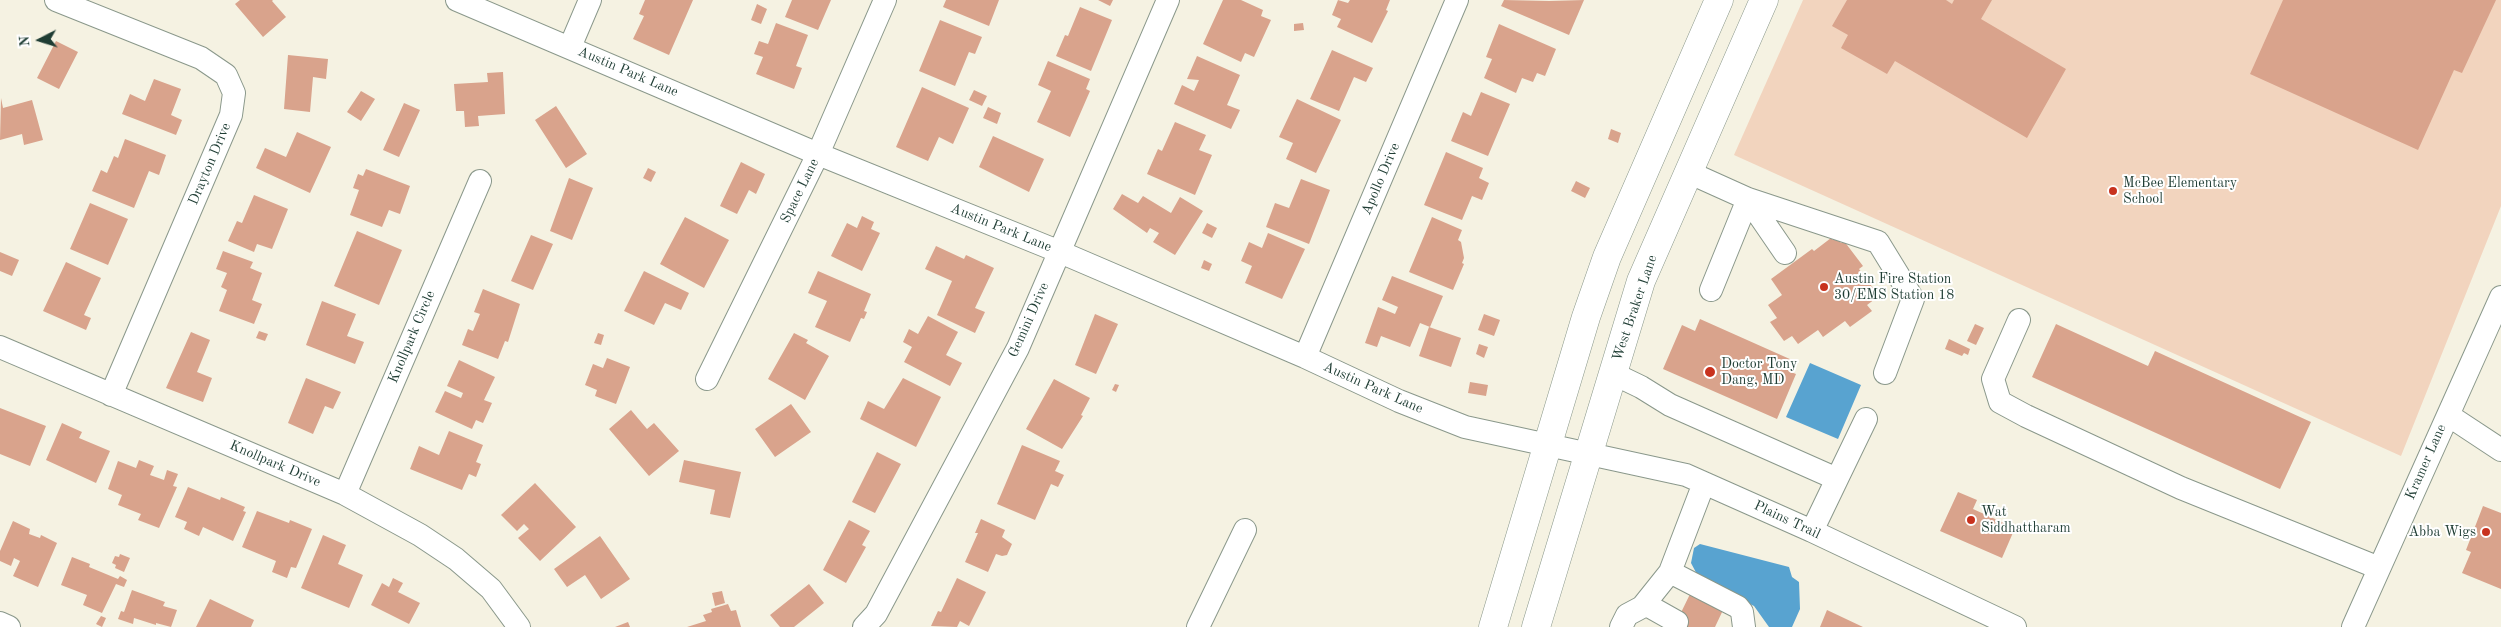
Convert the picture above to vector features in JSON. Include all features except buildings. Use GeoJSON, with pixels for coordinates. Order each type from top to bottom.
{"type":"FeatureCollection","features":[{"type":"Feature","properties":{"kind":"main road"},"geometry":{"type":"LineString","coordinates":[[1493,627],[1586,317],[1607,257],[1719,0]]}},
{"type":"Feature","properties":{"kind":"main road","name":"West Braker Lane"},"geometry":{"type":"LineString","coordinates":[[1536,627],[1641,281],[1764,0]]}},
{"type":"Feature","properties":{"kind":"main road"},"geometry":{"type":"LineString","coordinates":[[1651,156],[1688,172]]}},
{"type":"Feature","properties":{"kind":"street","name":"Drayton Drive"},"geometry":{"type":"LineString","coordinates":[[56,0],[201,58],[226,75],[234,93],[232,115],[111,395]]}},
{"type":"Feature","properties":{"kind":"street","name":"Austin Park Lane"},"geometry":{"type":"LineString","coordinates":[[457,0],[818,154],[1060,252],[1305,357],[1399,401],[1465,427],[1549,445]]}},
{"type":"Feature","properties":{"kind":"street"},"geometry":{"type":"LineString","coordinates":[[570,47],[590,0]]}},
{"type":"Feature","properties":{"kind":"street","name":"Space Lane"},"geometry":{"type":"LineString","coordinates":[[707,379],[818,154],[886,0]]}},
{"type":"Feature","properties":{"kind":"street","name":"Gemini Drive"},"geometry":{"type":"LineString","coordinates":[[864,627],[876,614],[1018,348],[1168,0]]}},
{"type":"Feature","properties":{"kind":"street","name":"Apollo Drive"},"geometry":{"type":"LineString","coordinates":[[1305,357],[1457,0]]}},
{"type":"Feature","properties":{"kind":"street"},"geometry":{"type":"LineString","coordinates":[[1688,172],[1748,199],[1878,242],[1913,299],[1885,373]]}},
{"type":"Feature","properties":{"kind":"street","name":"Knollpark Circle"},"geometry":{"type":"LineString","coordinates":[[345,494],[480,181]]}},
{"type":"Feature","properties":{"kind":"street"},"geometry":{"type":"LineString","coordinates":[[1748,199],[1785,253]]}},
{"type":"Feature","properties":{"kind":"street"},"geometry":{"type":"LineString","coordinates":[[1711,290],[1748,199]]}},
{"type":"Feature","properties":{"kind":"street","name":"Kramer Lane"},"geometry":{"type":"LineString","coordinates":[[2353,627],[2501,297]]}},
{"type":"Feature","properties":{"kind":"street"},"geometry":{"type":"LineString","coordinates":[[2019,320],[1993,379],[2000,402],[2181,488],[2378,568]]}},
{"type":"Feature","properties":{"kind":"street","name":"Knollpark Drive"},"geometry":{"type":"LineString","coordinates":[[0,347],[345,494],[420,535],[456,559],[491,589],[519,627]]}},
{"type":"Feature","properties":{"kind":"street"},"geometry":{"type":"LineString","coordinates":[[1612,374],[1641,387],[1670,405],[1837,479]]}},
{"type":"Feature","properties":{"kind":"street"},"geometry":{"type":"LineString","coordinates":[[2448,415],[2501,450]]}},
{"type":"Feature","properties":{"kind":"street"},"geometry":{"type":"LineString","coordinates":[[1812,531],[1866,419]]}},
{"type":"Feature","properties":{"kind":"street","name":"Plains Trail"},"geometry":{"type":"LineString","coordinates":[[1549,445],[1686,475],[1812,531],[2015,627]]}},
{"type":"Feature","properties":{"kind":"street"},"geometry":{"type":"LineString","coordinates":[[1621,627],[1627,614],[1645,604],[1670,572],[1704,483]]}},
{"type":"Feature","properties":{"kind":"street"},"geometry":{"type":"LineString","coordinates":[[1198,627],[1244,530]]}},
{"type":"Feature","properties":{"kind":"street"},"geometry":{"type":"LineString","coordinates":[[1670,572],[1738,606],[1742,612],[1744,627]]}},
{"type":"Feature","properties":{"kind":"street"},"geometry":{"type":"LineString","coordinates":[[1645,604],[1676,622]]}},
{"type":"Feature","properties":{"kind":"street"},"geometry":{"type":"LineString","coordinates":[[0,623],[9,627]]}},
{"type":"Feature","properties":{"kind":"shaded area","name":"McBee Elementary School"},"geometry":{"type":"Polygon","coordinates":[[[1803,0],[2501,0],[2501,206],[2401,456],[1734,155],[1803,0]]]}},
{"type":"Feature","properties":{"kind":"water"},"geometry":{"type":"Polygon","coordinates":[[[1810,363],[1861,385],[1838,439],[1786,417],[1810,363]]]}},
{"type":"Feature","properties":{"kind":"water"},"geometry":{"type":"Polygon","coordinates":[[[1700,544],[1789,567],[1792,577],[1799,582],[1800,609],[1792,627],[1769,627],[1754,606],[1700,580],[1691,563],[1694,548],[1700,544]]]}},
{"type":"Feature","properties":{"kind":"place","name":"McBee Elementary School"},"geometry":{"type":"Point","coordinates":[2113,191]}},
{"type":"Feature","properties":{"kind":"place","name":"Austin Fire Station 30/EMS Station 18"},"geometry":{"type":"Point","coordinates":[1824,287]}},
{"type":"Feature","properties":{"kind":"place","name":"Doctor Tony Dang, MD"},"geometry":{"type":"Point","coordinates":[1710,372]}},
{"type":"Feature","properties":{"kind":"place","name":"Wat Siddhattharam"},"geometry":{"type":"Point","coordinates":[1971,520]}},
{"type":"Feature","properties":{"kind":"place","name":"Abba Wigs"},"geometry":{"type":"Point","coordinates":[2486,532]}}]}
